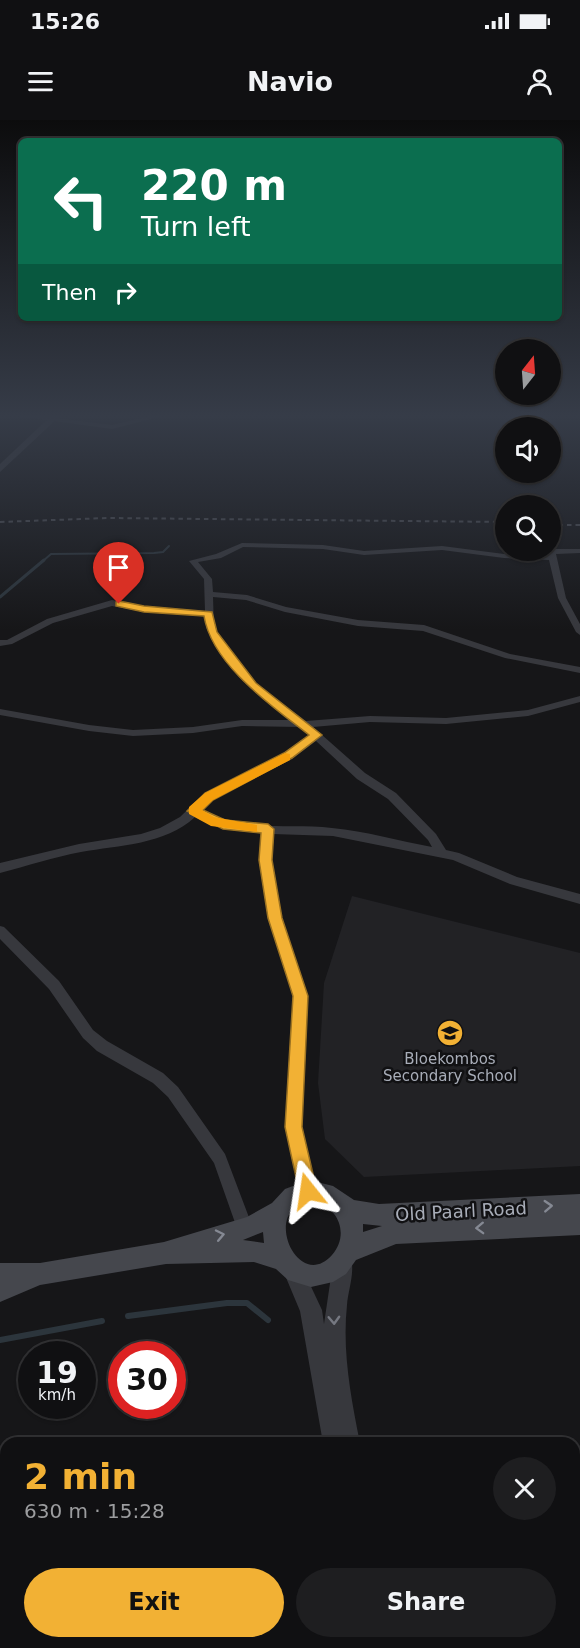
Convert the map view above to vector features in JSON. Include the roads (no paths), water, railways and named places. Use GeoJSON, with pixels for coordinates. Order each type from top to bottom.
{"type":"FeatureCollection","features":[{"type":"Feature","properties":{"kind":"main road","name":"Old Paarl Road"},"geometry":{"type":"LineString","coordinates":[[164,1253],[203,1239],[245,1228],[280,1211],[291,1198],[308,1191],[330,1195],[344,1207],[368,1214],[393,1215],[580,1205]]}},
{"type":"Feature","properties":{"kind":"main road"},"geometry":{"type":"LineString","coordinates":[[344,1207],[353,1228],[346,1257]]}},
{"type":"Feature","properties":{"kind":"main road"},"geometry":{"type":"LineString","coordinates":[[280,1211],[274,1236],[288,1264]]}},
{"type":"Feature","properties":{"kind":"main road","name":"Old Paarl Road"},"geometry":{"type":"LineString","coordinates":[[0,1290],[40,1274],[164,1253],[254,1251],[288,1264],[306,1274],[322,1274],[369,1241],[396,1233],[580,1224]]}},
{"type":"Feature","properties":{"kind":"main road","name":"Old Paarl Road"},"geometry":{"type":"LineString","coordinates":[[0,1274],[22,1272],[40,1274]]}},
{"type":"Feature","properties":{"kind":"street"},"geometry":{"type":"LineString","coordinates":[[442,853],[432,837],[399,803],[361,776],[304,724],[272,703],[253,686],[212,633],[208,579],[197,567],[194,559],[218,556],[242,545],[323,547],[364,553],[432,548],[495,553]]}},
{"type":"Feature","properties":{"kind":"street"},"geometry":{"type":"LineString","coordinates":[[561,551],[580,550]]}},
{"type":"Feature","properties":{"kind":"street"},"geometry":{"type":"LineString","coordinates":[[554,561],[561,598],[580,632]]}},
{"type":"Feature","properties":{"kind":"street"},"geometry":{"type":"LineString","coordinates":[[210,594],[247,598],[285,609],[358,623],[424,628],[508,657],[580,670]]}},
{"type":"Feature","properties":{"kind":"street"},"geometry":{"type":"LineString","coordinates":[[0,643],[9,642],[51,621],[112,603],[144,609],[209,614]]}},
{"type":"Feature","properties":{"kind":"street"},"geometry":{"type":"LineString","coordinates":[[0,712],[115,732],[193,730],[242,723],[304,724],[346,720],[446,721],[489,718],[528,713],[580,699]]}},
{"type":"Feature","properties":{"kind":"street"},"geometry":{"type":"LineString","coordinates":[[0,868],[79,848],[152,834],[175,826],[209,796],[288,756],[316,735]]}},
{"type":"Feature","properties":{"kind":"street"},"geometry":{"type":"LineString","coordinates":[[194,811],[223,824],[348,834],[442,853],[473,862],[514,881],[580,899]]}},
{"type":"Feature","properties":{"kind":"street"},"geometry":{"type":"LineString","coordinates":[[268,829],[266,860],[275,918],[300,996],[294,1127],[308,1191]]}},
{"type":"Feature","properties":{"kind":"street"},"geometry":{"type":"LineString","coordinates":[[0,931],[54,985],[88,1034],[102,1046],[158,1078],[173,1092],[220,1159],[245,1228]]}},
{"type":"Feature","properties":{"kind":"street"},"geometry":{"type":"LineString","coordinates":[[346,1257],[333,1308],[338,1391],[347,1437]]}},
{"type":"Feature","properties":{"kind":"street"},"geometry":{"type":"LineString","coordinates":[[288,1264],[311,1310],[333,1437]]}},
{"type":"Feature","properties":{"kind":"waterway"},"geometry":{"type":"LineString","coordinates":[[43,561],[51,554],[154,553],[163,552],[169,546]]}},
{"type":"Feature","properties":{"kind":"waterway"},"geometry":{"type":"LineString","coordinates":[[0,597],[44,560]]}},
{"type":"Feature","properties":{"kind":"waterway"},"geometry":{"type":"LineString","coordinates":[[128,1316],[227,1303],[247,1303],[268,1320]]}},
{"type":"Feature","properties":{"kind":"waterway"},"geometry":{"type":"LineString","coordinates":[[0,1340],[102,1321]]}},
{"type":"Feature","properties":{"kind":"railway"},"geometry":{"type":"LineString","coordinates":[[0,522],[108,518],[495,522]]}},
{"type":"Feature","properties":{"kind":"railway"},"geometry":{"type":"LineString","coordinates":[[561,525],[580,525]]}},
{"type":"Feature","properties":{"kind":"place","name":"Bloekombos Secondary School"},"geometry":{"type":"Point","coordinates":[450,1033]}}]}
